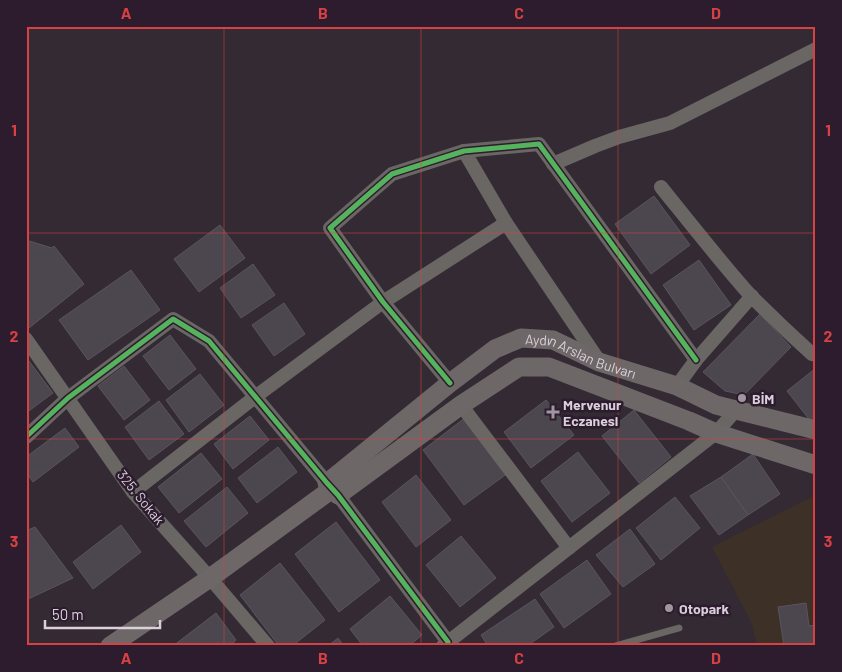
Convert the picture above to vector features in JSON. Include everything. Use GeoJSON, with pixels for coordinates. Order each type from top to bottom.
{"type":"FeatureCollection","features":[{"type":"Feature","properties":{"kind":"street"},"geometry":{"type":"LineString","coordinates":[[553,164],[618,137],[670,123],[816,49]]}},
{"type":"Feature","properties":{"kind":"street"},"geometry":{"type":"LineString","coordinates":[[450,383],[383,302],[330,228],[392,174],[464,151],[539,144],[696,360]]}},
{"type":"Feature","properties":{"kind":"street"},"geometry":{"type":"LineString","coordinates":[[464,151],[506,223],[600,362]]}},
{"type":"Feature","properties":{"kind":"street"},"geometry":{"type":"LineString","coordinates":[[661,187],[752,296],[791,335],[812,354],[816,355]]}},
{"type":"Feature","properties":{"kind":"street"},"geometry":{"type":"LineString","coordinates":[[133,492],[383,302],[506,223]]}},
{"type":"Feature","properties":{"kind":"street"},"geometry":{"type":"LineString","coordinates":[[677,386],[696,360],[752,296]]}},
{"type":"Feature","properties":{"kind":"street"},"geometry":{"type":"LineString","coordinates":[[26,437],[68,398],[173,319],[209,341],[332,489],[446,644],[716,433],[736,410]]}},
{"type":"Feature","properties":{"kind":"street","name":"Aydın Arslan Bulvarı"},"geometry":{"type":"LineString","coordinates":[[110,646],[210,578],[332,489],[450,383],[495,350],[521,338],[553,340],[600,362],[677,386],[716,405],[816,430]]}},
{"type":"Feature","properties":{"kind":"street","name":"325. Sokak"},"geometry":{"type":"LineString","coordinates":[[26,339],[133,492],[268,646]]}},
{"type":"Feature","properties":{"kind":"street"},"geometry":{"type":"LineString","coordinates":[[332,489],[519,367],[549,367],[690,421],[716,433],[816,465]]}},
{"type":"Feature","properties":{"kind":"street"},"geometry":{"type":"LineString","coordinates":[[461,405],[569,548]]}},
{"type":"Feature","properties":{"kind":"lane"},"geometry":{"type":"LineString","coordinates":[[615,646],[679,628]]}},
{"type":"Feature","properties":{"kind":"shaded area"},"geometry":{"type":"Polygon","coordinates":[[[816,495],[816,646],[757,646],[752,624],[712,547],[816,495]]]}},
{"type":"Feature","properties":{"kind":"building"},"geometry":{"type":"Polygon","coordinates":[[[654,196],[690,245],[651,274],[615,224],[654,196]]]}},
{"type":"Feature","properties":{"kind":"building"},"geometry":{"type":"Polygon","coordinates":[[[220,225],[245,258],[199,292],[174,259],[220,225]]]}},
{"type":"Feature","properties":{"kind":"building"},"geometry":{"type":"Polygon","coordinates":[[[26,240],[52,248],[54,246],[84,284],[29,328],[26,325],[26,240]]]}},
{"type":"Feature","properties":{"kind":"building"},"geometry":{"type":"Polygon","coordinates":[[[699,260],[731,305],[694,330],[663,285],[699,260]]]}},
{"type":"Feature","properties":{"kind":"building"},"geometry":{"type":"Polygon","coordinates":[[[253,264],[275,295],[241,318],[220,288],[253,264]]]}},
{"type":"Feature","properties":{"kind":"building"},"geometry":{"type":"Polygon","coordinates":[[[131,270],[160,310],[88,360],[59,320],[131,270]]]}},
{"type":"Feature","properties":{"kind":"building"},"geometry":{"type":"Polygon","coordinates":[[[284,303],[305,334],[274,356],[252,325],[284,303]]]}},
{"type":"Feature","properties":{"kind":"building"},"geometry":{"type":"Polygon","coordinates":[[[760,314],[791,347],[744,395],[725,391],[703,372],[760,314]]]}},
{"type":"Feature","properties":{"kind":"building"},"geometry":{"type":"Polygon","coordinates":[[[170,335],[196,369],[169,390],[143,356],[170,335]]]}},
{"type":"Feature","properties":{"kind":"building"},"geometry":{"type":"Polygon","coordinates":[[[26,357],[53,393],[26,413],[26,357]]]}},
{"type":"Feature","properties":{"kind":"building"},"geometry":{"type":"Polygon","coordinates":[[[124,366],[150,400],[124,420],[98,386],[124,366]]]}},
{"type":"Feature","properties":{"kind":"building"},"geometry":{"type":"Polygon","coordinates":[[[816,368],[816,420],[812,423],[787,391],[816,368]]]}},
{"type":"Feature","properties":{"kind":"building"},"geometry":{"type":"Polygon","coordinates":[[[200,374],[224,405],[189,432],[166,400],[200,374]]]}},
{"type":"Feature","properties":{"kind":"building"},"geometry":{"type":"Polygon","coordinates":[[[546,400],[574,435],[531,468],[504,432],[546,400]]]}},
{"type":"Feature","properties":{"kind":"building"},"geometry":{"type":"Polygon","coordinates":[[[159,401],[184,434],[149,460],[125,427],[159,401]]]}},
{"type":"Feature","properties":{"kind":"building"},"geometry":{"type":"Polygon","coordinates":[[[634,410],[671,457],[639,483],[602,436],[634,410]]]}},
{"type":"Feature","properties":{"kind":"building"},"geometry":{"type":"Polygon","coordinates":[[[250,416],[269,440],[233,469],[214,444],[250,416]]]}},
{"type":"Feature","properties":{"kind":"building"},"geometry":{"type":"Polygon","coordinates":[[[466,417],[508,473],[464,505],[423,450],[466,417]]]}},
{"type":"Feature","properties":{"kind":"building"},"geometry":{"type":"Polygon","coordinates":[[[65,428],[79,447],[33,482],[26,472],[26,457],[65,428]]]}},
{"type":"Feature","properties":{"kind":"building"},"geometry":{"type":"Polygon","coordinates":[[[278,447],[297,472],[257,503],[238,478],[278,447]]]}},
{"type":"Feature","properties":{"kind":"building"},"geometry":{"type":"Polygon","coordinates":[[[578,452],[610,493],[572,522],[541,481],[578,452]]]}},
{"type":"Feature","properties":{"kind":"building"},"geometry":{"type":"Polygon","coordinates":[[[201,453],[222,479],[179,513],[158,487],[201,453]]]}},
{"type":"Feature","properties":{"kind":"building"},"geometry":{"type":"Polygon","coordinates":[[[753,454],[780,494],[748,515],[721,477],[753,454]]]}},
{"type":"Feature","properties":{"kind":"building"},"geometry":{"type":"Polygon","coordinates":[[[416,475],[451,520],[416,547],[382,502],[416,475]]]}},
{"type":"Feature","properties":{"kind":"building"},"geometry":{"type":"Polygon","coordinates":[[[721,477],[748,515],[719,535],[690,496],[721,477]]]}},
{"type":"Feature","properties":{"kind":"building"},"geometry":{"type":"Polygon","coordinates":[[[227,487],[248,513],[206,547],[184,521],[227,487]]]}},
{"type":"Feature","properties":{"kind":"building"},"geometry":{"type":"Polygon","coordinates":[[[675,497],[700,528],[661,560],[636,528],[675,497]]]}},
{"type":"Feature","properties":{"kind":"building"},"geometry":{"type":"Polygon","coordinates":[[[336,522],[380,580],[339,612],[295,554],[336,522]]]}},
{"type":"Feature","properties":{"kind":"building"},"geometry":{"type":"Polygon","coordinates":[[[121,525],[141,552],[93,589],[73,562],[121,525]]]}},
{"type":"Feature","properties":{"kind":"building"},"geometry":{"type":"Polygon","coordinates":[[[35,527],[73,578],[26,600],[26,531],[35,527]]]}},
{"type":"Feature","properties":{"kind":"building"},"geometry":{"type":"Polygon","coordinates":[[[630,529],[655,564],[623,587],[596,555],[630,529]]]}},
{"type":"Feature","properties":{"kind":"building"},"geometry":{"type":"Polygon","coordinates":[[[461,536],[496,578],[460,607],[426,565],[461,536]]]}},
{"type":"Feature","properties":{"kind":"building"},"geometry":{"type":"Polygon","coordinates":[[[587,560],[611,594],[564,628],[540,594],[587,560]]]}},
{"type":"Feature","properties":{"kind":"building"},"geometry":{"type":"Polygon","coordinates":[[[280,563],[325,620],[292,646],[279,646],[240,595],[280,563]]]}},
{"type":"Feature","properties":{"kind":"building"},"geometry":{"type":"Polygon","coordinates":[[[390,596],[422,635],[409,646],[363,646],[350,629],[390,596]]]}},
{"type":"Feature","properties":{"kind":"building"},"geometry":{"type":"Polygon","coordinates":[[[535,599],[554,627],[527,646],[488,646],[481,635],[535,599]]]}},
{"type":"Feature","properties":{"kind":"building"},"geometry":{"type":"Polygon","coordinates":[[[806,603],[809,626],[816,625],[816,646],[784,646],[778,607],[806,603]]]}},
{"type":"Feature","properties":{"kind":"building"},"geometry":{"type":"Polygon","coordinates":[[[216,613],[236,640],[230,646],[173,646],[216,613]]]}},
{"type":"Feature","properties":{"kind":"building"},"geometry":{"type":"Polygon","coordinates":[[[338,638],[344,646],[328,646],[338,638]]]}},
{"type":"Feature","properties":{"kind":"cycle path"},"geometry":{"type":"LineString","coordinates":[[450,383],[383,302],[330,228],[392,174],[464,151],[539,144],[696,360]]}},
{"type":"Feature","properties":{"kind":"cycle path"},"geometry":{"type":"LineString","coordinates":[[26,437],[68,398],[173,319],[209,341],[338,495],[448,642]]}},
{"type":"Feature","properties":{"kind":"place","name":"BİM"},"geometry":{"type":"Point","coordinates":[742,398]}},
{"type":"Feature","properties":{"kind":"place","name":"Mervenur Eczanesi"},"geometry":{"type":"Point","coordinates":[553,412]}},
{"type":"Feature","properties":{"kind":"place","name":"Otopark"},"geometry":{"type":"Point","coordinates":[669,608]}}]}
